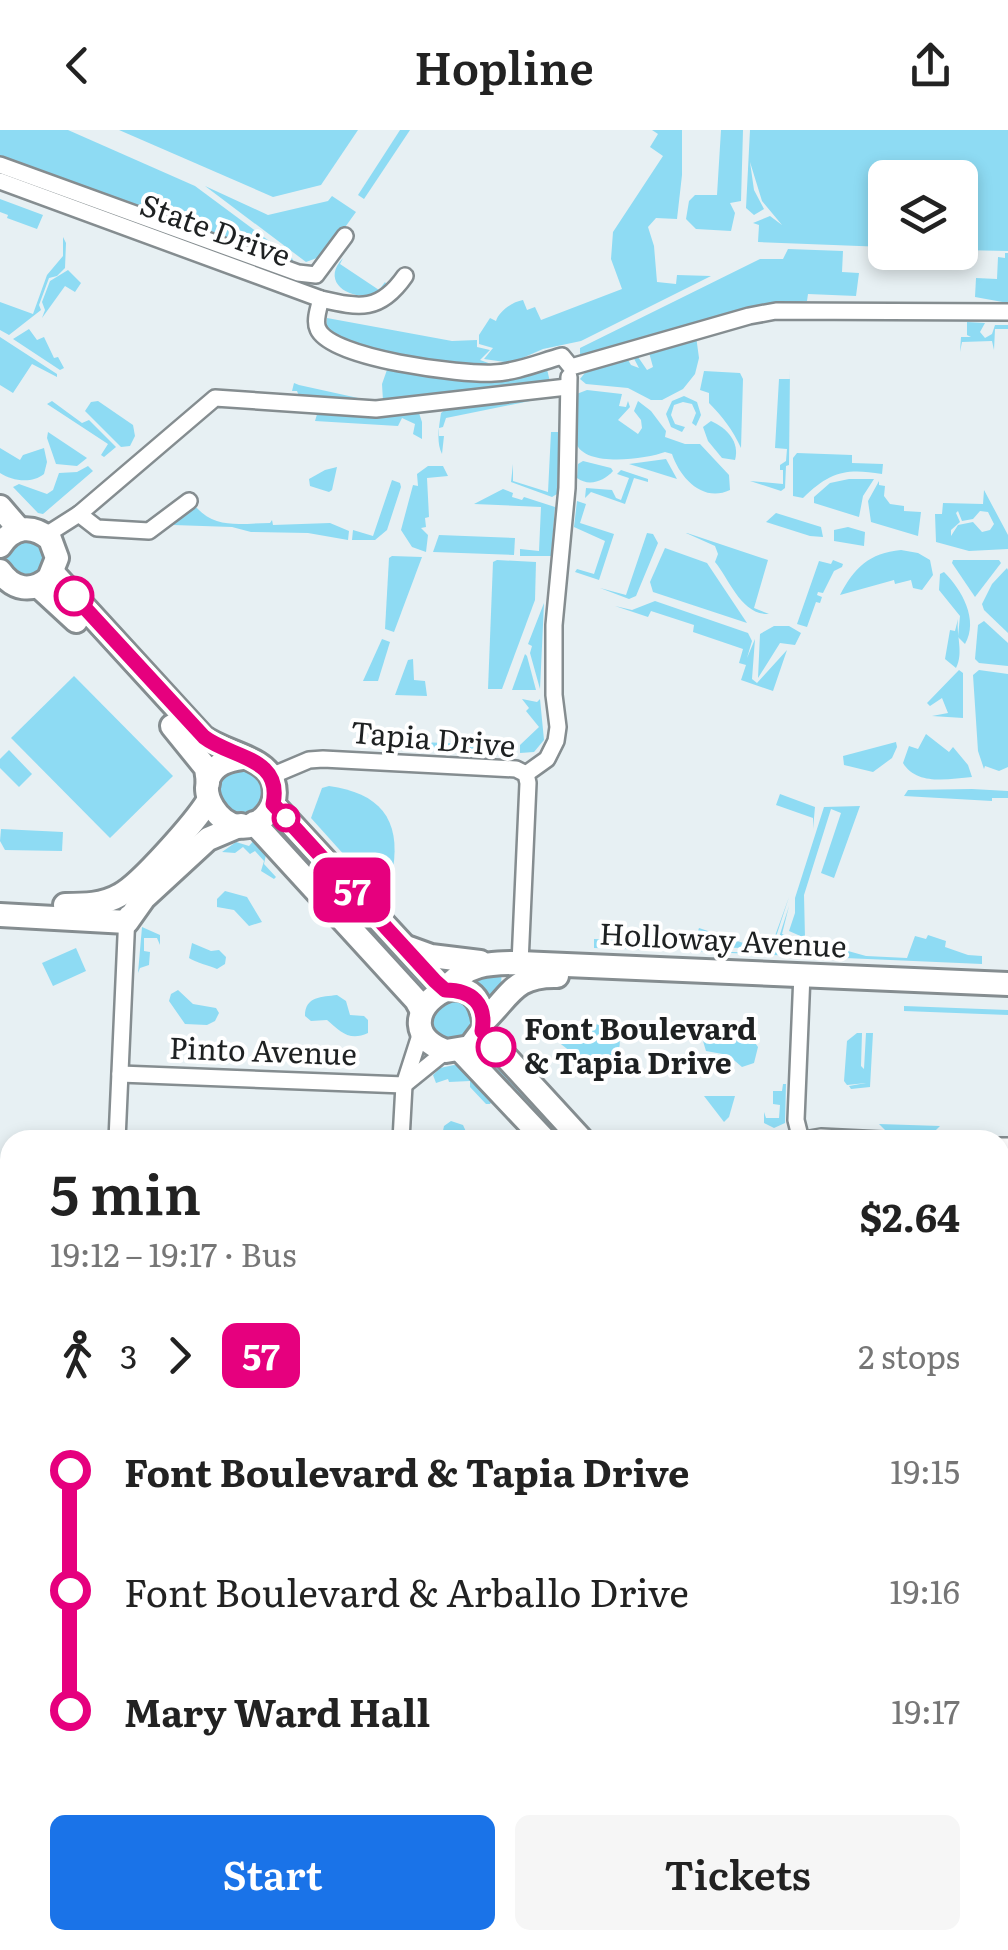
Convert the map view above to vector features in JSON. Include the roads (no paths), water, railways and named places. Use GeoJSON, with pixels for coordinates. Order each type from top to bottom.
{"type":"FeatureCollection","features":[{"type":"Feature","properties":{"kind":"street","name":"State Drive"},"geometry":{"type":"LineString","coordinates":[[0,165],[298,273],[316,276],[345,236]]}},
{"type":"Feature","properties":{"kind":"street","name":"State Drive"},"geometry":{"type":"LineString","coordinates":[[0,182],[321,299],[358,308],[377,303],[406,276]]}},
{"type":"Feature","properties":{"kind":"street"},"geometry":{"type":"LineString","coordinates":[[321,299],[316,325],[319,332],[367,356],[418,367],[477,373],[509,371],[562,356],[572,367]]}},
{"type":"Feature","properties":{"kind":"street"},"geometry":{"type":"LineString","coordinates":[[572,367],[776,311],[1008,312]]}},
{"type":"Feature","properties":{"kind":"street"},"geometry":{"type":"LineString","coordinates":[[526,774],[547,759],[558,727],[554,625],[567,488],[567,387],[572,367]]}},
{"type":"Feature","properties":{"kind":"street"},"geometry":{"type":"LineString","coordinates":[[46,535],[79,514],[214,398],[376,409],[567,387]]}},
{"type":"Feature","properties":{"kind":"street"},"geometry":{"type":"LineString","coordinates":[[79,514],[97,528],[149,531],[188,501]]}},
{"type":"Feature","properties":{"kind":"street"},"geometry":{"type":"LineString","coordinates":[[0,507],[20,529]]}},
{"type":"Feature","properties":{"kind":"street"},"geometry":{"type":"LineString","coordinates":[[0,546],[7,536],[20,529],[31,528],[46,535],[56,552],[46,580],[58,602],[191,746],[206,768],[208,792],[219,818],[247,824],[414,998],[432,1045],[453,1051],[535,1130]]}},
{"type":"Feature","properties":{"kind":"street"},"geometry":{"type":"LineString","coordinates":[[0,571],[16,586],[46,580]]}},
{"type":"Feature","properties":{"kind":"street"},"geometry":{"type":"LineString","coordinates":[[46,580],[204,737],[264,766],[274,786],[273,804],[264,816],[208,839],[144,898],[126,922]]}},
{"type":"Feature","properties":{"kind":"street"},"geometry":{"type":"LineString","coordinates":[[0,902],[86,905],[111,899],[130,888],[193,822],[220,764],[242,758]]}},
{"type":"Feature","properties":{"kind":"street","name":"Tapia Drive"},"geometry":{"type":"LineString","coordinates":[[271,776],[309,760],[322,759],[516,769],[526,774],[520,963]]}},
{"type":"Feature","properties":{"kind":"street"},"geometry":{"type":"LineString","coordinates":[[273,804],[445,990]]}},
{"type":"Feature","properties":{"kind":"street"},"geometry":{"type":"LineString","coordinates":[[117,1130],[130,888]]}},
{"type":"Feature","properties":{"kind":"street"},"geometry":{"type":"LineString","coordinates":[[0,916],[126,922]]}},
{"type":"Feature","properties":{"kind":"street"},"geometry":{"type":"LineString","coordinates":[[401,944],[430,956],[495,963]]}},
{"type":"Feature","properties":{"kind":"street","name":"Holloway Avenue"},"geometry":{"type":"LineString","coordinates":[[445,990],[464,970],[495,963],[520,963],[1008,994]]}},
{"type":"Feature","properties":{"kind":"street","name":"Holloway Avenue"},"geometry":{"type":"LineString","coordinates":[[483,1026],[519,983],[546,976],[1008,984]]}},
{"type":"Feature","properties":{"kind":"street"},"geometry":{"type":"LineString","coordinates":[[800,1130],[796,1120],[802,980]]}},
{"type":"Feature","properties":{"kind":"street"},"geometry":{"type":"LineString","coordinates":[[402,1130],[404,1084],[432,996],[445,990],[469,994],[482,1010],[483,1026],[470,1047],[453,1051],[404,1084]]}},
{"type":"Feature","properties":{"kind":"street"},"geometry":{"type":"LineString","coordinates":[[483,1026],[573,1130]]}},
{"type":"Feature","properties":{"kind":"street","name":"Pinto Avenue"},"geometry":{"type":"LineString","coordinates":[[120,1074],[404,1084]]}},
{"type":"Feature","properties":{"kind":"place","name":"Font Boulevard & Tapia Drive"},"geometry":{"type":"Point","coordinates":[496,1047]}}]}
